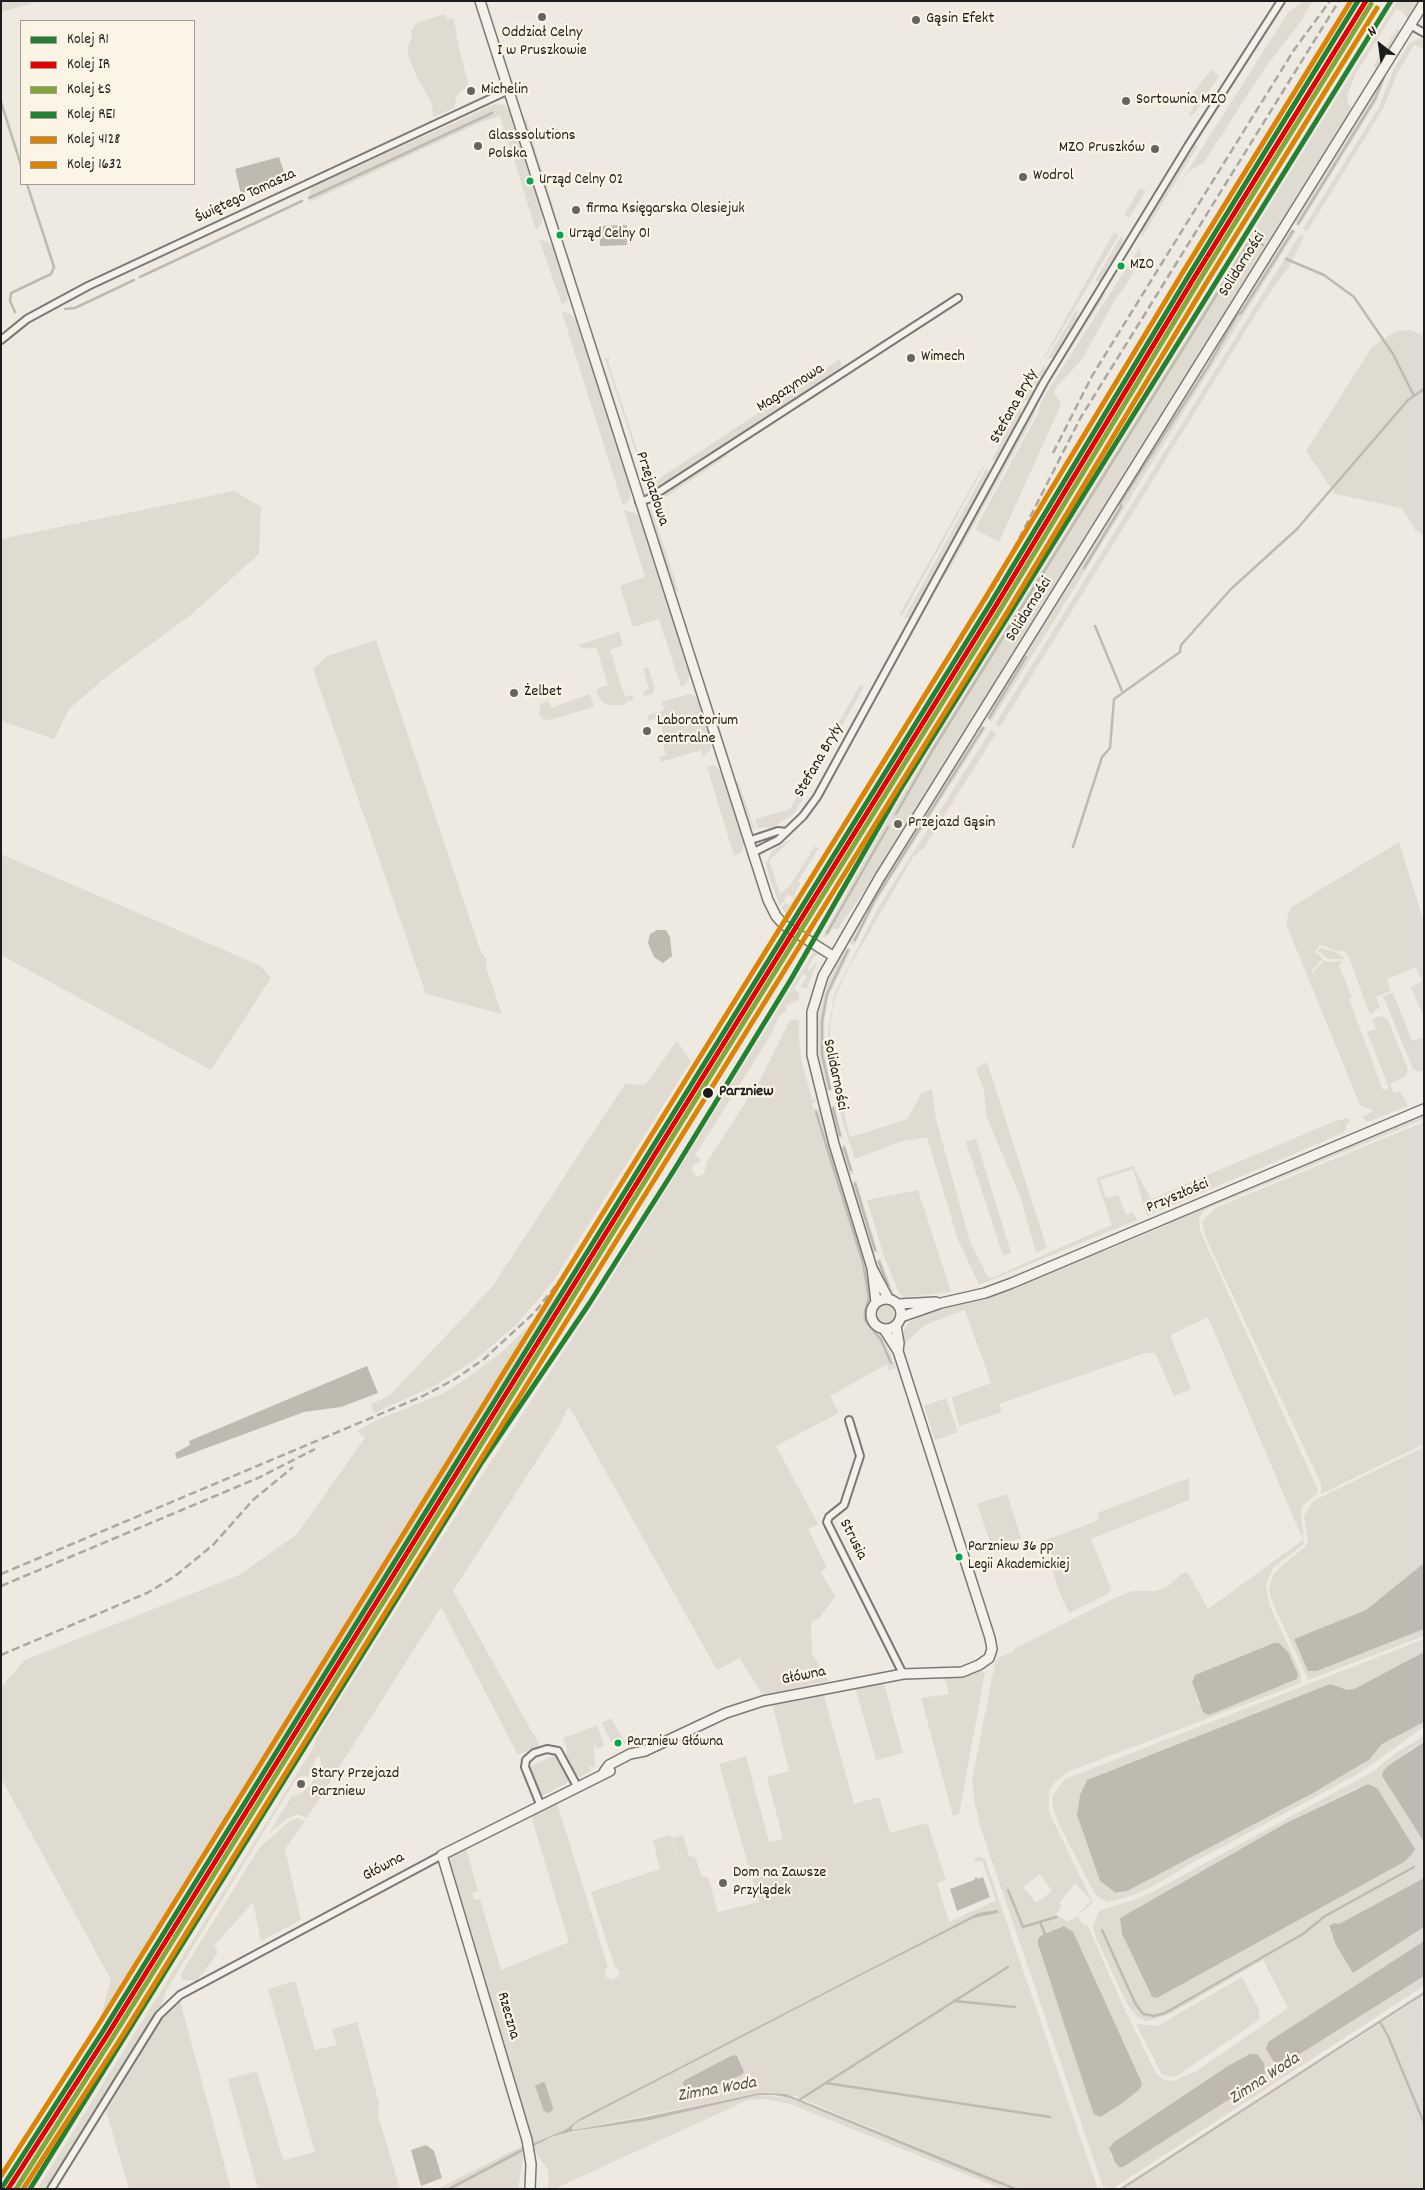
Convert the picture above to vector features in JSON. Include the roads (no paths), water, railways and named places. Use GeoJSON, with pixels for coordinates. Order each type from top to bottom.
{"type":"FeatureCollection","features":[{"type":"Feature","properties":{"kind":"street","name":"Przejazdowa"},"geometry":{"type":"LineString","coordinates":[[480,1],[768,900],[778,919],[833,956]]}},
{"type":"Feature","properties":{"kind":"street","name":"Stefana Bryły"},"geometry":{"type":"LineString","coordinates":[[752,853],[778,840],[803,816],[816,797],[1044,382],[1188,146],[1281,1]]}},
{"type":"Feature","properties":{"kind":"street","name":"Solidarności"},"geometry":{"type":"LineString","coordinates":[[876,1302],[872,1268],[832,1136],[811,1050],[810,1031],[815,999],[833,956],[1424,3]]}},
{"type":"Feature","properties":{"kind":"street"},"geometry":{"type":"LineString","coordinates":[[1410,25],[1424,33]]}},
{"type":"Feature","properties":{"kind":"street","name":"Świętego Tomasza"},"geometry":{"type":"LineString","coordinates":[[1,340],[28,319],[72,294],[509,90]]}},
{"type":"Feature","properties":{"kind":"street","name":"Magazynowa"},"geometry":{"type":"LineString","coordinates":[[639,502],[648,499],[958,298]]}},
{"type":"Feature","properties":{"kind":"street"},"geometry":{"type":"LineString","coordinates":[[748,841],[778,832],[786,832]]}},
{"type":"Feature","properties":{"kind":"street","name":"Przyszłości"},"geometry":{"type":"LineString","coordinates":[[901,1317],[941,1303],[1012,1283],[1424,1109]]}},
{"type":"Feature","properties":{"kind":"street","name":"Solidarności"},"geometry":{"type":"LineString","coordinates":[[872,1268],[888,1298]]}},
{"type":"Feature","properties":{"kind":"street"},"geometry":{"type":"LineString","coordinates":[[896,1326],[884,1329],[877,1327],[871,1319],[871,1310],[876,1302],[888,1298],[898,1304],[901,1317],[896,1326],[899,1343],[898,1351]]}},
{"type":"Feature","properties":{"kind":"street","name":"Przyszłości"},"geometry":{"type":"LineString","coordinates":[[898,1304],[941,1303]]}},
{"type":"Feature","properties":{"kind":"street"},"geometry":{"type":"LineString","coordinates":[[884,1329],[898,1351]]}},
{"type":"Feature","properties":{"kind":"street","name":"Główna"},"geometry":{"type":"LineString","coordinates":[[51,2189],[159,2015],[180,1995],[442,1854],[604,1772],[634,1760],[638,1754],[714,1718],[763,1701],[903,1674],[962,1672],[984,1663],[990,1655],[992,1645],[898,1351]]}},
{"type":"Feature","properties":{"kind":"street","name":"Strusia"},"geometry":{"type":"LineString","coordinates":[[849,1420],[860,1456],[844,1505],[829,1517],[827,1522],[903,1674]]}},
{"type":"Feature","properties":{"kind":"street"},"geometry":{"type":"LineString","coordinates":[[540,1804],[525,1767],[526,1760],[534,1752],[548,1749],[558,1751],[577,1786]]}},
{"type":"Feature","properties":{"kind":"street","name":"Rzeczna"},"geometry":{"type":"LineString","coordinates":[[442,1854],[530,2152],[532,2172],[530,2189]]}},
{"type":"Feature","properties":{"kind":"waterway"},"geometry":{"type":"LineString","coordinates":[[1298,224],[1375,99],[1384,77]]}},
{"type":"Feature","properties":{"kind":"waterway"},"geometry":{"type":"LineString","coordinates":[[1,102],[20,162]]}},
{"type":"Feature","properties":{"kind":"waterway"},"geometry":{"type":"LineString","coordinates":[[309,198],[492,113]]}},
{"type":"Feature","properties":{"kind":"waterway"},"geometry":{"type":"LineString","coordinates":[[15,312],[10,301],[11,293],[51,274],[54,267],[27,185]]}},
{"type":"Feature","properties":{"kind":"waterway"},"geometry":{"type":"LineString","coordinates":[[140,277],[302,201]]}},
{"type":"Feature","properties":{"kind":"waterway"},"geometry":{"type":"LineString","coordinates":[[1084,568],[1121,507],[1120,503],[1209,365],[1237,315],[1241,313],[1293,231]]}},
{"type":"Feature","properties":{"kind":"waterway"},"geometry":{"type":"LineString","coordinates":[[896,814],[932,751],[1252,238],[1263,245]]}},
{"type":"Feature","properties":{"kind":"waterway"},"geometry":{"type":"LineString","coordinates":[[1286,259],[1324,275],[1354,297],[1393,354],[1413,394]]}},
{"type":"Feature","properties":{"kind":"waterway"},"geometry":{"type":"LineString","coordinates":[[65,309],[75,308],[134,280]]}},
{"type":"Feature","properties":{"kind":"waterway"},"geometry":{"type":"LineString","coordinates":[[1073,847],[1102,757],[1110,748],[1114,699],[1180,652],[1181,645],[1231,589],[1297,529],[1408,400],[1424,389]]}},
{"type":"Feature","properties":{"kind":"waterway"},"geometry":{"type":"LineString","coordinates":[[1095,626],[1122,691]]}},
{"type":"Feature","properties":{"kind":"waterway"},"geometry":{"type":"LineString","coordinates":[[989,718],[1026,657]]}},
{"type":"Feature","properties":{"kind":"waterway"},"geometry":{"type":"LineString","coordinates":[[855,940],[874,901],[983,728]]}},
{"type":"Feature","properties":{"kind":"waterway"},"geometry":{"type":"LineString","coordinates":[[827,933],[888,827]]}},
{"type":"Feature","properties":{"kind":"waterway"},"geometry":{"type":"LineString","coordinates":[[830,1089],[822,1054],[822,1022],[827,994],[848,950]]}},
{"type":"Feature","properties":{"kind":"waterway"},"geometry":{"type":"LineString","coordinates":[[833,1108],[840,1135]]}},
{"type":"Feature","properties":{"kind":"waterway"},"geometry":{"type":"LineString","coordinates":[[816,1112],[863,1263],[869,1298],[865,1311],[865,1320],[881,1340],[891,1363]]}},
{"type":"Feature","properties":{"kind":"waterway"},"geometry":{"type":"LineString","coordinates":[[844,1148],[851,1170]]}},
{"type":"Feature","properties":{"kind":"waterway"},"geometry":{"type":"LineString","coordinates":[[855,1184],[875,1250]]}},
{"type":"Feature","properties":{"kind":"waterway"},"geometry":{"type":"LineString","coordinates":[[879,1262],[888,1285]]}},
{"type":"Feature","properties":{"kind":"waterway"},"geometry":{"type":"LineString","coordinates":[[1102,1930],[1135,2003],[1143,2014],[1154,2016],[1165,2013],[1303,1934],[1325,1916],[1414,1867]]}},
{"type":"Feature","properties":{"kind":"waterway"},"geometry":{"type":"LineString","coordinates":[[1008,1890],[1023,1927],[1056,1917]]}},
{"type":"Feature","properties":{"kind":"waterway"},"geometry":{"type":"LineString","coordinates":[[1040,1922],[1045,1934]]}},
{"type":"Feature","properties":{"kind":"waterway"},"geometry":{"type":"LineString","coordinates":[[799,2100],[1008,1967]]}},
{"type":"Feature","properties":{"kind":"waterway","name":"Zimna Woda"},"geometry":{"type":"LineString","coordinates":[[1121,2189],[1424,1993]]}},
{"type":"Feature","properties":{"kind":"waterway"},"geometry":{"type":"LineString","coordinates":[[954,2001],[1015,2007]]}},
{"type":"Feature","properties":{"kind":"waterway"},"geometry":{"type":"LineString","coordinates":[[1380,2022],[1388,2036],[1424,2123]]}},
{"type":"Feature","properties":{"kind":"waterway"},"geometry":{"type":"LineString","coordinates":[[826,2083],[1050,2117]]}},
{"type":"Feature","properties":{"kind":"railway"},"geometry":{"type":"LineString","coordinates":[[1053,453],[1092,376],[1294,50],[1330,1]]}},
{"type":"Feature","properties":{"kind":"railway"},"geometry":{"type":"LineString","coordinates":[[1,1574],[423,1396],[455,1379],[484,1359],[535,1312],[568,1270],[997,582],[1081,417],[1339,1]]}},
{"type":"Feature","properties":{"kind":"railway"},"geometry":{"type":"LineString","coordinates":[[1,1586],[258,1478],[315,1449]]}},
{"type":"Feature","properties":{"kind":"railway"},"geometry":{"type":"LineString","coordinates":[[1,1655],[147,1593],[174,1577],[213,1545],[253,1500],[293,1467]]}},
{"type":"Feature","properties":{"kind":"rail line","name":"1632"},"geometry":{"type":"LineString","coordinates":[[1,2176],[97,2027],[984,600],[1183,272],[1351,1]]}},
{"type":"Feature","properties":{"kind":"rail line","name":"RE1"},"geometry":{"type":"LineString","coordinates":[[3,2186],[103,2031],[990,604],[1189,275],[1358,1]]}},
{"type":"Feature","properties":{"kind":"rail line","name":"IR"},"geometry":{"type":"LineString","coordinates":[[8,2189],[108,2034],[995,607],[1194,278],[1366,1]]}},
{"type":"Feature","properties":{"kind":"rail line","name":"R1"},"geometry":{"type":"LineString","coordinates":[[30,2189],[482,1462],[589,1304],[676,1167],[790,981],[900,790],[1391,1]]}},
{"type":"Feature","properties":{"kind":"rail line","name":"ŁS"},"geometry":{"type":"LineString","coordinates":[[16,2189],[113,2037],[1000,610],[1199,281],[1371,4]]}},
{"type":"Feature","properties":{"kind":"rail line","name":"4128"},"geometry":{"type":"LineString","coordinates":[[23,2189],[119,2041],[1006,614],[1205,285],[1377,8]]}},
{"type":"Feature","properties":{"kind":"place","name":"Oddział Celny I w Pruszkowie"},"geometry":{"type":"Point","coordinates":[542,17]}},
{"type":"Feature","properties":{"kind":"place","name":"Gąsin Efekt"},"geometry":{"type":"Point","coordinates":[916,20]}},
{"type":"Feature","properties":{"kind":"place","name":"Michelin"},"geometry":{"type":"Point","coordinates":[471,91]}},
{"type":"Feature","properties":{"kind":"place","name":"Sortownia MZO"},"geometry":{"type":"Point","coordinates":[1126,101]}},
{"type":"Feature","properties":{"kind":"place","name":"Glasssolutions Polska"},"geometry":{"type":"Point","coordinates":[478,146]}},
{"type":"Feature","properties":{"kind":"place","name":"MZO Pruszków"},"geometry":{"type":"Point","coordinates":[1155,149]}},
{"type":"Feature","properties":{"kind":"place","name":"Wodrol"},"geometry":{"type":"Point","coordinates":[1023,177]}},
{"type":"Feature","properties":{"kind":"place","name":"Urząd Celny 02"},"geometry":{"type":"Point","coordinates":[530,181]}},
{"type":"Feature","properties":{"kind":"place","name":"firma Księgarska Olesiejuk"},"geometry":{"type":"Point","coordinates":[576,210]}},
{"type":"Feature","properties":{"kind":"place","name":"Urząd Celny 01"},"geometry":{"type":"Point","coordinates":[560,235]}},
{"type":"Feature","properties":{"kind":"place","name":"MZO"},"geometry":{"type":"Point","coordinates":[1121,266]}},
{"type":"Feature","properties":{"kind":"place","name":"Wimech"},"geometry":{"type":"Point","coordinates":[911,358]}},
{"type":"Feature","properties":{"kind":"place","name":"Żelbet"},"geometry":{"type":"Point","coordinates":[514,693]}},
{"type":"Feature","properties":{"kind":"place","name":"Laboratorium centralne"},"geometry":{"type":"Point","coordinates":[647,731]}},
{"type":"Feature","properties":{"kind":"place","name":"Przejazd Gąsin"},"geometry":{"type":"Point","coordinates":[898,824]}},
{"type":"Feature","properties":{"kind":"place","name":"Parzniew"},"geometry":{"type":"Point","coordinates":[708,1093]}},
{"type":"Feature","properties":{"kind":"place","name":"Parzniew 36 pp Legii Akademickiej"},"geometry":{"type":"Point","coordinates":[959,1557]}},
{"type":"Feature","properties":{"kind":"place","name":"Parzniew Główna"},"geometry":{"type":"Point","coordinates":[618,1743]}},
{"type":"Feature","properties":{"kind":"place","name":"Stary Przejazd Parzniew"},"geometry":{"type":"Point","coordinates":[301,1784]}},
{"type":"Feature","properties":{"kind":"place","name":"Dom na Zawsze Przylądek"},"geometry":{"type":"Point","coordinates":[723,1883]}}]}
